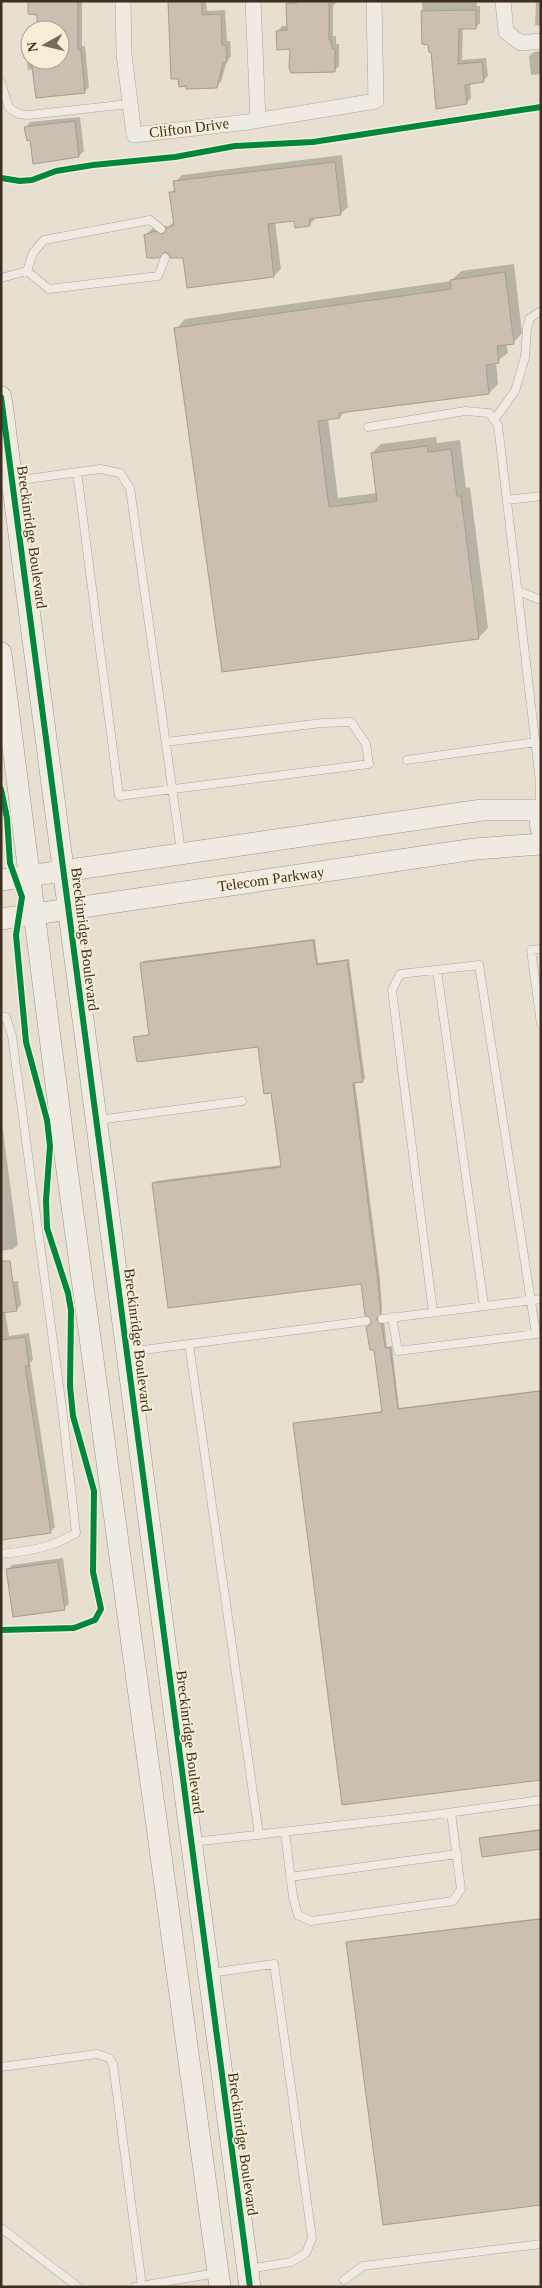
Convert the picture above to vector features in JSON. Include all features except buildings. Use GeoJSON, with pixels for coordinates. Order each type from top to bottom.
{"type":"FeatureCollection","features":[{"type":"Feature","properties":{"kind":"street","name":"Clifton Drive"},"geometry":{"type":"LineString","coordinates":[[123,1],[124,54],[134,135],[258,120],[376,101],[374,1]]}},
{"type":"Feature","properties":{"kind":"street"},"geometry":{"type":"LineString","coordinates":[[253,1],[258,120]]}},
{"type":"Feature","properties":{"kind":"street"},"geometry":{"type":"LineString","coordinates":[[503,1],[506,32],[521,43],[541,41]]}},
{"type":"Feature","properties":{"kind":"street","name":"Breckinridge Boulevard"},"geometry":{"type":"LineString","coordinates":[[1,397],[248,2278]]}},
{"type":"Feature","properties":{"kind":"street"},"geometry":{"type":"LineString","coordinates":[[1,653],[92,1352],[219,2280],[248,2278]]}},
{"type":"Feature","properties":{"kind":"street"},"geometry":{"type":"LineString","coordinates":[[1,880],[482,810],[540,816]]}},
{"type":"Feature","properties":{"kind":"street","name":"Telecom Parkway"},"geometry":{"type":"LineString","coordinates":[[1,919],[475,849],[541,844]]}},
{"type":"Feature","properties":{"kind":"street"},"geometry":{"type":"LineString","coordinates":[[92,1352],[126,1348]]}},
{"type":"Feature","properties":{"kind":"street"},"geometry":{"type":"LineString","coordinates":[[160,1846],[191,1842]]}},
{"type":"Feature","properties":{"kind":"lane"},"geometry":{"type":"LineString","coordinates":[[1,83],[9,108],[19,114],[29,115],[129,104]]}},
{"type":"Feature","properties":{"kind":"lane"},"geometry":{"type":"LineString","coordinates":[[26,271],[33,253],[44,240],[150,220],[161,229]]}},
{"type":"Feature","properties":{"kind":"lane"},"geometry":{"type":"LineString","coordinates":[[26,271],[49,289],[158,276],[166,258]]}},
{"type":"Feature","properties":{"kind":"lane"},"geometry":{"type":"LineString","coordinates":[[1,278],[26,271]]}},
{"type":"Feature","properties":{"kind":"lane"},"geometry":{"type":"LineString","coordinates":[[494,420],[515,390],[525,357],[527,328],[530,318],[541,311]]}},
{"type":"Feature","properties":{"kind":"lane"},"geometry":{"type":"LineString","coordinates":[[368,427],[465,411],[489,413],[498,426],[536,742],[540,782],[540,816]]}},
{"type":"Feature","properties":{"kind":"lane"},"geometry":{"type":"LineString","coordinates":[[12,482],[100,469],[120,473],[130,488],[181,853]]}},
{"type":"Feature","properties":{"kind":"lane"},"geometry":{"type":"LineString","coordinates":[[78,472],[120,796],[369,764],[366,744],[351,722],[322,723],[166,742]]}},
{"type":"Feature","properties":{"kind":"lane"},"geometry":{"type":"LineString","coordinates":[[507,500],[541,496]]}},
{"type":"Feature","properties":{"kind":"lane"},"geometry":{"type":"LineString","coordinates":[[518,591],[541,600]]}},
{"type":"Feature","properties":{"kind":"lane"},"geometry":{"type":"LineString","coordinates":[[407,760],[536,742]]}},
{"type":"Feature","properties":{"kind":"lane"},"geometry":{"type":"LineString","coordinates":[[541,949],[531,950],[541,1024]]}},
{"type":"Feature","properties":{"kind":"lane"},"geometry":{"type":"LineString","coordinates":[[392,1318],[398,1351],[536,1334],[479,965],[400,974],[392,990],[433,1312]]}},
{"type":"Feature","properties":{"kind":"lane"},"geometry":{"type":"LineString","coordinates":[[436,970],[484,1306]]}},
{"type":"Feature","properties":{"kind":"lane"},"geometry":{"type":"LineString","coordinates":[[1,1017],[6,1017],[12,1036],[62,1408],[76,1533],[60,1543],[34,1550],[1,1554]]}},
{"type":"Feature","properties":{"kind":"lane"},"geometry":{"type":"LineString","coordinates":[[96,1121],[242,1100]]}},
{"type":"Feature","properties":{"kind":"lane"},"geometry":{"type":"LineString","coordinates":[[382,1319],[541,1299]]}},
{"type":"Feature","properties":{"kind":"lane"},"geometry":{"type":"LineString","coordinates":[[126,1348],[142,1350],[366,1321]]}},
{"type":"Feature","properties":{"kind":"lane"},"geometry":{"type":"LineString","coordinates":[[189,1344],[260,1835]]}},
{"type":"Feature","properties":{"kind":"lane"},"geometry":{"type":"LineString","coordinates":[[191,1842],[451,1813],[541,1800]]}},
{"type":"Feature","properties":{"kind":"lane"},"geometry":{"type":"LineString","coordinates":[[285,1832],[290,1877],[298,1915],[311,1921],[453,1901],[461,1889],[451,1813]]}},
{"type":"Feature","properties":{"kind":"lane"},"geometry":{"type":"LineString","coordinates":[[290,1877],[456,1854]]}},
{"type":"Feature","properties":{"kind":"lane"},"geometry":{"type":"LineString","coordinates":[[208,1973],[274,1964],[312,2238],[306,2253],[291,2262],[248,2278]]}},
{"type":"Feature","properties":{"kind":"lane"},"geometry":{"type":"LineString","coordinates":[[1,2067],[97,2054],[109,2058],[113,2064],[138,2286],[219,2280]]}},
{"type":"Feature","properties":{"kind":"lane"},"geometry":{"type":"LineString","coordinates":[[1,2228],[78,2287]]}},
{"type":"Feature","properties":{"kind":"lane"},"geometry":{"type":"LineString","coordinates":[[344,2280],[363,2266],[541,2244]]}},
{"type":"Feature","properties":{"kind":"cycle path"},"geometry":{"type":"LineString","coordinates":[[1,178],[20,181],[32,180],[56,171],[93,165],[175,157],[235,146],[313,142],[541,107]]}},
{"type":"Feature","properties":{"kind":"cycle path"},"geometry":{"type":"LineString","coordinates":[[1,397],[250,2287]]}},
{"type":"Feature","properties":{"kind":"cycle path"},"geometry":{"type":"LineString","coordinates":[[1,789],[7,818],[10,863],[22,897],[16,935],[26,1042],[47,1120],[50,1146],[46,1200],[47,1228],[68,1293],[71,1310],[70,1386],[73,1416],[94,1491],[93,1572],[101,1609],[95,1620],[74,1628],[1,1630]]}}]}
